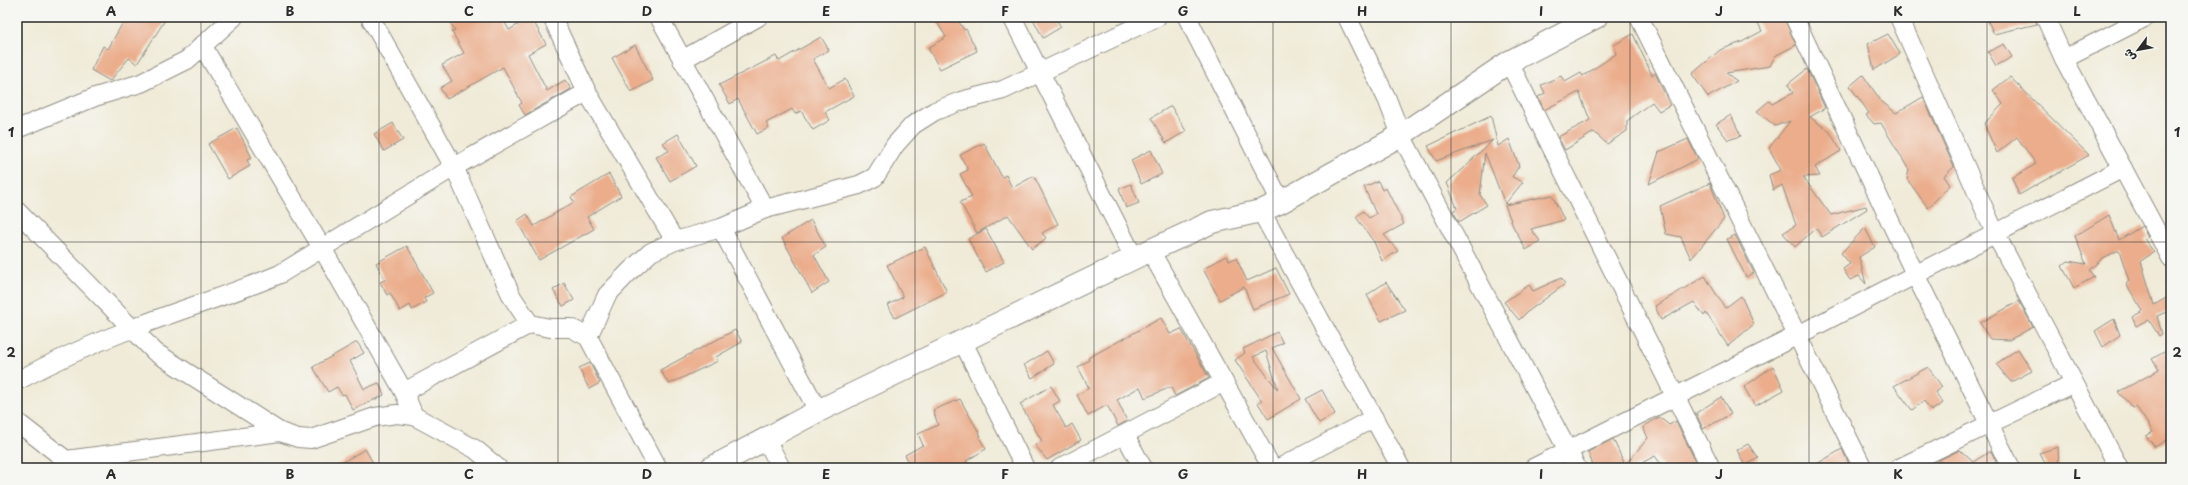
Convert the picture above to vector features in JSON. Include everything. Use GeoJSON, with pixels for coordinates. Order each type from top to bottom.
{"type":"FeatureCollection","features":[{"type":"Feature","properties":{"kind":"street"},"geometry":{"type":"LineString","coordinates":[[17,129],[95,97],[140,83],[187,60],[234,17]]}},
{"type":"Feature","properties":{"kind":"street"},"geometry":{"type":"LineString","coordinates":[[370,17],[454,167],[512,297],[530,324]]}},
{"type":"Feature","properties":{"kind":"street"},"geometry":{"type":"LineString","coordinates":[[552,17],[588,92],[676,241]]}},
{"type":"Feature","properties":{"kind":"street"},"geometry":{"type":"LineString","coordinates":[[658,17],[765,209]]}},
{"type":"Feature","properties":{"kind":"street"},"geometry":{"type":"LineString","coordinates":[[682,60],[758,17]]}},
{"type":"Feature","properties":{"kind":"street"},"geometry":{"type":"LineString","coordinates":[[1012,17],[1041,73],[1142,254],[1224,382],[1272,468]]}},
{"type":"Feature","properties":{"kind":"street"},"geometry":{"type":"LineString","coordinates":[[588,337],[607,295],[651,252],[676,241],[721,228],[765,209],[859,185],[875,177],[895,145],[913,124],[929,114],[961,101],[1003,90],[1157,17]]}},
{"type":"Feature","properties":{"kind":"street"},"geometry":{"type":"LineString","coordinates":[[1187,17],[1281,202]]}},
{"type":"Feature","properties":{"kind":"street"},"geometry":{"type":"LineString","coordinates":[[1347,17],[1387,99],[1401,135],[1576,468]]}},
{"type":"Feature","properties":{"kind":"street"},"geometry":{"type":"LineString","coordinates":[[711,468],[818,411],[1142,254],[1212,222],[1261,211],[1281,202],[1401,135],[1509,62],[1596,17]]}},
{"type":"Feature","properties":{"kind":"street"},"geometry":{"type":"LineString","coordinates":[[1639,17],[1796,336],[1863,468]]}},
{"type":"Feature","properties":{"kind":"street"},"geometry":{"type":"LineString","coordinates":[[1794,17],[1915,274],[2011,468]]}},
{"type":"Feature","properties":{"kind":"street"},"geometry":{"type":"LineString","coordinates":[[1899,17],[1995,234],[2120,468]]}},
{"type":"Feature","properties":{"kind":"street"},"geometry":{"type":"LineString","coordinates":[[2045,17],[2064,59],[2171,258]]}},
{"type":"Feature","properties":{"kind":"street"},"geometry":{"type":"LineString","coordinates":[[2064,59],[2146,17]]}},
{"type":"Feature","properties":{"kind":"street"},"geometry":{"type":"LineString","coordinates":[[202,46],[322,248],[404,392],[414,416]]}},
{"type":"Feature","properties":{"kind":"street"},"geometry":{"type":"LineString","coordinates":[[1509,62],[1711,468]]}},
{"type":"Feature","properties":{"kind":"street"},"geometry":{"type":"LineString","coordinates":[[17,382],[66,356],[131,329],[280,274],[454,167],[588,92]]}},
{"type":"Feature","properties":{"kind":"street"},"geometry":{"type":"LineString","coordinates":[[1533,468],[1567,449],[1796,336],[2123,168]]}},
{"type":"Feature","properties":{"kind":"street"},"geometry":{"type":"LineString","coordinates":[[17,211],[155,352],[280,432],[298,438],[311,439],[375,417],[397,414],[414,416],[475,449],[498,468]]}},
{"type":"Feature","properties":{"kind":"street"},"geometry":{"type":"LineString","coordinates":[[1261,211],[1401,468]]}},
{"type":"Feature","properties":{"kind":"street"},"geometry":{"type":"LineString","coordinates":[[721,228],[818,411]]}},
{"type":"Feature","properties":{"kind":"street"},"geometry":{"type":"LineString","coordinates":[[404,392],[530,324],[550,328],[571,328],[588,337],[658,468]]}},
{"type":"Feature","properties":{"kind":"street"},"geometry":{"type":"LineString","coordinates":[[962,340],[1025,468]]}},
{"type":"Feature","properties":{"kind":"street"},"geometry":{"type":"LineString","coordinates":[[1060,468],[1224,382]]}},
{"type":"Feature","properties":{"kind":"street"},"geometry":{"type":"LineString","coordinates":[[1899,468],[2074,383]]}},
{"type":"Feature","properties":{"kind":"street"},"geometry":{"type":"LineString","coordinates":[[1278,468],[1374,418]]}},
{"type":"Feature","properties":{"kind":"street"},"geometry":{"type":"LineString","coordinates":[[17,422],[66,460],[84,468]]}},
{"type":"Feature","properties":{"kind":"street"},"geometry":{"type":"LineString","coordinates":[[66,460],[280,432]]}},
{"type":"Feature","properties":{"kind":"street"},"geometry":{"type":"LineString","coordinates":[[1125,435],[1142,468]]}},
{"type":"Feature","properties":{"kind":"street"},"geometry":{"type":"LineString","coordinates":[[766,439],[781,468]]}},
{"type":"Feature","properties":{"kind":"building"},"geometry":{"type":"Polygon","coordinates":[[[126,17],[167,17],[137,64],[129,58],[110,81],[91,70],[103,46],[108,49],[126,17]]]}},
{"type":"Feature","properties":{"kind":"building"},"geometry":{"type":"Polygon","coordinates":[[[459,17],[502,17],[509,30],[531,17],[546,44],[528,54],[547,91],[565,80],[571,89],[525,115],[519,105],[522,103],[503,67],[447,99],[440,88],[452,81],[442,65],[464,53],[452,32],[455,30],[450,22],[459,17]]]}},
{"type":"Feature","properties":{"kind":"building"},"geometry":{"type":"Polygon","coordinates":[[[934,17],[956,17],[964,30],[966,29],[977,51],[940,69],[928,48],[946,37],[934,17]]]}},
{"type":"Feature","properties":{"kind":"building"},"geometry":{"type":"Polygon","coordinates":[[[1032,17],[1055,17],[1061,27],[1043,38],[1032,17]]]}},
{"type":"Feature","properties":{"kind":"building"},"geometry":{"type":"Polygon","coordinates":[[[1755,17],[1784,17],[1796,45],[1775,56],[1770,66],[1726,73],[1737,81],[1708,97],[1692,74],[1720,50],[1742,42],[1762,31],[1755,17]]]}},
{"type":"Feature","properties":{"kind":"building"},"geometry":{"type":"Polygon","coordinates":[[[1986,17],[2035,17],[2037,24],[1994,34],[1986,17]]]}},
{"type":"Feature","properties":{"kind":"building"},"geometry":{"type":"Polygon","coordinates":[[[1633,34],[1652,75],[1655,73],[1670,105],[1659,111],[1652,102],[1627,121],[1627,131],[1607,144],[1594,132],[1565,150],[1558,137],[1590,120],[1579,92],[1544,110],[1538,97],[1545,93],[1541,85],[1561,76],[1565,82],[1581,73],[1583,76],[1616,54],[1614,45],[1633,34]]]}},
{"type":"Feature","properties":{"kind":"building"},"geometry":{"type":"Polygon","coordinates":[[[1888,34],[1900,54],[1874,70],[1868,44],[1888,34]]]}},
{"type":"Feature","properties":{"kind":"building"},"geometry":{"type":"Polygon","coordinates":[[[821,37],[829,50],[813,59],[829,88],[845,79],[854,96],[825,112],[830,120],[813,130],[801,111],[795,114],[792,109],[766,123],[769,128],[757,134],[738,99],[730,104],[719,85],[776,56],[779,61],[821,37]]]}},
{"type":"Feature","properties":{"kind":"building"},"geometry":{"type":"Polygon","coordinates":[[[2004,44],[2012,57],[1996,66],[1988,52],[2004,44]]]}},
{"type":"Feature","properties":{"kind":"building"},"geometry":{"type":"Polygon","coordinates":[[[635,45],[653,80],[631,92],[612,58],[635,45]]]}},
{"type":"Feature","properties":{"kind":"building"},"geometry":{"type":"Polygon","coordinates":[[[1807,69],[1825,108],[1810,117],[1830,132],[1841,151],[1815,167],[1820,176],[1803,177],[1831,215],[1866,206],[1867,209],[1822,237],[1816,228],[1795,247],[1783,233],[1796,225],[1782,185],[1773,190],[1769,175],[1781,170],[1769,148],[1790,121],[1775,126],[1757,111],[1769,101],[1772,104],[1793,93],[1788,84],[1807,69]]]}},
{"type":"Feature","properties":{"kind":"building"},"geometry":{"type":"Polygon","coordinates":[[[1863,75],[1881,101],[1896,113],[1923,97],[1954,167],[1944,176],[1950,185],[1928,208],[1907,179],[1909,170],[1881,123],[1874,124],[1866,115],[1869,113],[1850,86],[1863,75]]]}},
{"type":"Feature","properties":{"kind":"building"},"geometry":{"type":"Polygon","coordinates":[[[2010,77],[2089,155],[2019,195],[2012,178],[2036,164],[2017,137],[1997,153],[1984,124],[2003,104],[1993,90],[2010,77]]]}},
{"type":"Feature","properties":{"kind":"building"},"geometry":{"type":"Polygon","coordinates":[[[1171,106],[1186,131],[1166,143],[1151,118],[1171,106]]]}},
{"type":"Feature","properties":{"kind":"building"},"geometry":{"type":"Polygon","coordinates":[[[1731,115],[1741,136],[1728,140],[1716,124],[1731,115]]]}},
{"type":"Feature","properties":{"kind":"building"},"geometry":{"type":"Polygon","coordinates":[[[1491,116],[1498,146],[1509,139],[1519,166],[1512,177],[1523,182],[1505,204],[1485,153],[1480,195],[1487,205],[1459,222],[1453,211],[1457,208],[1447,183],[1493,140],[1436,161],[1428,146],[1491,116]]]}},
{"type":"Feature","properties":{"kind":"building"},"geometry":{"type":"Polygon","coordinates":[[[393,123],[403,140],[384,151],[374,134],[393,123]]]}},
{"type":"Feature","properties":{"kind":"building"},"geometry":{"type":"Polygon","coordinates":[[[237,128],[252,158],[247,160],[250,166],[228,179],[208,144],[237,128]]]}},
{"type":"Feature","properties":{"kind":"building"},"geometry":{"type":"Polygon","coordinates":[[[678,134],[696,166],[670,181],[656,157],[669,151],[663,143],[678,134]]]}},
{"type":"Feature","properties":{"kind":"building"},"geometry":{"type":"Polygon","coordinates":[[[1688,139],[1698,159],[1649,184],[1659,152],[1688,139]]]}},
{"type":"Feature","properties":{"kind":"building"},"geometry":{"type":"Polygon","coordinates":[[[984,143],[1002,177],[1006,175],[1012,188],[1034,176],[1058,224],[1042,233],[1046,238],[1032,249],[1008,215],[977,233],[960,202],[972,197],[960,174],[968,170],[960,155],[984,143]]]}},
{"type":"Feature","properties":{"kind":"building"},"geometry":{"type":"Polygon","coordinates":[[[1151,150],[1162,174],[1141,184],[1131,160],[1151,150]]]}},
{"type":"Feature","properties":{"kind":"building"},"geometry":{"type":"Polygon","coordinates":[[[609,174],[621,196],[587,217],[594,229],[539,260],[517,221],[527,214],[534,226],[574,202],[571,197],[609,174]]]}},
{"type":"Feature","properties":{"kind":"building"},"geometry":{"type":"Polygon","coordinates":[[[1378,181],[1382,190],[1386,188],[1404,224],[1384,235],[1398,251],[1382,261],[1374,242],[1356,217],[1363,211],[1369,218],[1376,214],[1364,187],[1378,181]]]}},
{"type":"Feature","properties":{"kind":"building"},"geometry":{"type":"Polygon","coordinates":[[[1710,183],[1724,219],[1691,259],[1681,237],[1666,234],[1660,206],[1710,183]]]}},
{"type":"Feature","properties":{"kind":"building"},"geometry":{"type":"Polygon","coordinates":[[[1131,184],[1139,203],[1126,208],[1119,189],[1131,184]]]}},
{"type":"Feature","properties":{"kind":"building"},"geometry":{"type":"Polygon","coordinates":[[[1552,195],[1564,220],[1531,229],[1540,241],[1526,250],[1513,226],[1505,205],[1552,195]]]}},
{"type":"Feature","properties":{"kind":"building"},"geometry":{"type":"Polygon","coordinates":[[[2109,215],[2119,240],[2142,226],[2148,237],[2144,239],[2154,252],[2141,261],[2154,305],[2171,295],[2171,310],[2157,316],[2162,334],[2159,336],[2149,320],[2136,326],[2132,317],[2143,311],[2126,284],[2129,281],[2119,250],[2103,258],[2089,270],[2094,277],[2074,288],[2062,266],[2068,261],[2086,264],[2075,236],[2109,215]]]}},
{"type":"Feature","properties":{"kind":"building"},"geometry":{"type":"Polygon","coordinates":[[[811,220],[826,247],[814,255],[829,282],[812,293],[782,238],[811,220]]]}},
{"type":"Feature","properties":{"kind":"building"},"geometry":{"type":"Polygon","coordinates":[[[1865,228],[1875,247],[1859,257],[1866,284],[1859,276],[1850,280],[1843,269],[1850,264],[1841,253],[1865,228]]]}},
{"type":"Feature","properties":{"kind":"building"},"geometry":{"type":"Polygon","coordinates":[[[986,229],[1004,262],[986,272],[968,239],[986,229]]]}},
{"type":"Feature","properties":{"kind":"building"},"geometry":{"type":"Polygon","coordinates":[[[1735,235],[1754,273],[1746,277],[1727,239],[1735,235]]]}},
{"type":"Feature","properties":{"kind":"building"},"geometry":{"type":"Polygon","coordinates":[[[407,246],[433,293],[424,298],[426,302],[412,310],[410,305],[400,311],[390,293],[387,295],[380,282],[385,280],[376,263],[407,246]]]}},
{"type":"Feature","properties":{"kind":"building"},"geometry":{"type":"Polygon","coordinates":[[[925,247],[947,292],[895,318],[888,305],[903,297],[887,265],[925,247]]]}},
{"type":"Feature","properties":{"kind":"building"},"geometry":{"type":"Polygon","coordinates":[[[1226,256],[1229,261],[1236,258],[1247,281],[1276,268],[1289,294],[1253,309],[1244,287],[1220,300],[1203,269],[1226,256]]]}},
{"type":"Feature","properties":{"kind":"building"},"geometry":{"type":"Polygon","coordinates":[[[1705,276],[1725,308],[1741,296],[1754,324],[1728,346],[1706,313],[1704,316],[1694,302],[1661,320],[1655,306],[1705,276]]]}},
{"type":"Feature","properties":{"kind":"building"},"geometry":{"type":"Polygon","coordinates":[[[1561,278],[1565,284],[1519,320],[1504,302],[1529,285],[1533,291],[1561,278]]]}},
{"type":"Feature","properties":{"kind":"building"},"geometry":{"type":"Polygon","coordinates":[[[1386,282],[1405,310],[1381,321],[1367,295],[1386,282]]]}},
{"type":"Feature","properties":{"kind":"building"},"geometry":{"type":"Polygon","coordinates":[[[564,283],[574,300],[563,306],[553,290],[564,283]]]}},
{"type":"Feature","properties":{"kind":"building"},"geometry":{"type":"Polygon","coordinates":[[[2019,301],[2033,327],[2009,340],[1990,339],[1980,323],[2019,301]]]}},
{"type":"Feature","properties":{"kind":"building"},"geometry":{"type":"Polygon","coordinates":[[[1161,318],[1170,334],[1181,329],[1209,378],[1175,396],[1171,387],[1145,398],[1140,387],[1117,400],[1127,421],[1118,426],[1107,405],[1088,416],[1077,395],[1089,388],[1078,367],[1089,360],[1088,358],[1161,318]]]}},
{"type":"Feature","properties":{"kind":"building"},"geometry":{"type":"Polygon","coordinates":[[[2114,319],[2120,335],[2103,347],[2095,331],[2114,319]]]}},
{"type":"Feature","properties":{"kind":"building"},"geometry":{"type":"Polygon","coordinates":[[[735,330],[742,342],[716,357],[718,361],[669,384],[660,370],[735,330]]]}},
{"type":"Feature","properties":{"kind":"building"},"geometry":{"type":"Polygon","coordinates":[[[1277,332],[1283,343],[1272,348],[1301,399],[1268,419],[1258,403],[1262,401],[1235,360],[1245,353],[1243,349],[1277,332]],[[1266,351],[1253,357],[1278,390],[1266,351]]]}},
{"type":"Feature","properties":{"kind":"building"},"geometry":{"type":"Polygon","coordinates":[[[357,342],[364,353],[350,361],[364,389],[379,383],[384,395],[353,410],[345,394],[342,395],[337,387],[328,392],[313,367],[357,342]]]}},
{"type":"Feature","properties":{"kind":"building"},"geometry":{"type":"Polygon","coordinates":[[[2171,348],[2171,437],[2155,447],[2146,436],[2153,432],[2136,406],[2133,408],[2118,392],[2159,370],[2152,359],[2171,348]]]}},
{"type":"Feature","properties":{"kind":"building"},"geometry":{"type":"Polygon","coordinates":[[[2018,349],[2032,371],[2011,382],[1996,364],[2018,349]]]}},
{"type":"Feature","properties":{"kind":"building"},"geometry":{"type":"Polygon","coordinates":[[[1047,351],[1054,364],[1032,378],[1024,365],[1047,351]]]}},
{"type":"Feature","properties":{"kind":"building"},"geometry":{"type":"Polygon","coordinates":[[[590,363],[600,383],[589,389],[579,368],[590,363]]]}},
{"type":"Feature","properties":{"kind":"building"},"geometry":{"type":"Polygon","coordinates":[[[1773,366],[1784,390],[1755,406],[1744,387],[1773,366]]]}},
{"type":"Feature","properties":{"kind":"building"},"geometry":{"type":"Polygon","coordinates":[[[1928,367],[1942,387],[1935,392],[1943,403],[1931,411],[1924,401],[1912,410],[1894,386],[1928,367]]]}},
{"type":"Feature","properties":{"kind":"building"},"geometry":{"type":"Polygon","coordinates":[[[1051,386],[1060,401],[1053,405],[1066,428],[1072,424],[1081,440],[1047,460],[1035,445],[1042,441],[1020,404],[1051,386]]]}},
{"type":"Feature","properties":{"kind":"building"},"geometry":{"type":"Polygon","coordinates":[[[1322,390],[1335,414],[1319,423],[1305,399],[1322,390]]]}},
{"type":"Feature","properties":{"kind":"building"},"geometry":{"type":"Polygon","coordinates":[[[1721,397],[1731,414],[1703,429],[1696,413],[1721,397]]]}},
{"type":"Feature","properties":{"kind":"building"},"geometry":{"type":"Polygon","coordinates":[[[960,399],[981,436],[979,437],[986,449],[966,461],[970,468],[912,468],[905,455],[923,445],[918,434],[938,425],[933,410],[960,399]]]}},
{"type":"Feature","properties":{"kind":"building"},"geometry":{"type":"Polygon","coordinates":[[[1659,417],[1669,425],[1676,421],[1699,468],[1664,468],[1655,456],[1632,468],[1594,468],[1588,452],[1613,439],[1625,465],[1648,438],[1643,427],[1659,417]]]}},
{"type":"Feature","properties":{"kind":"building"},"geometry":{"type":"Polygon","coordinates":[[[1748,444],[1758,458],[1745,466],[1737,450],[1748,444]]]}},
{"type":"Feature","properties":{"kind":"building"},"geometry":{"type":"Polygon","coordinates":[[[2058,447],[2059,468],[2048,468],[2039,453],[2058,447]]]}},
{"type":"Feature","properties":{"kind":"building"},"geometry":{"type":"Polygon","coordinates":[[[365,449],[376,468],[333,468],[365,449]]]}},
{"type":"Feature","properties":{"kind":"building"},"geometry":{"type":"Polygon","coordinates":[[[1842,449],[1851,468],[1810,468],[1842,449]]]}},
{"type":"Feature","properties":{"kind":"building"},"geometry":{"type":"Polygon","coordinates":[[[1960,450],[1973,462],[1991,451],[1996,462],[1986,468],[1943,468],[1939,460],[1960,450]]]}}]}
